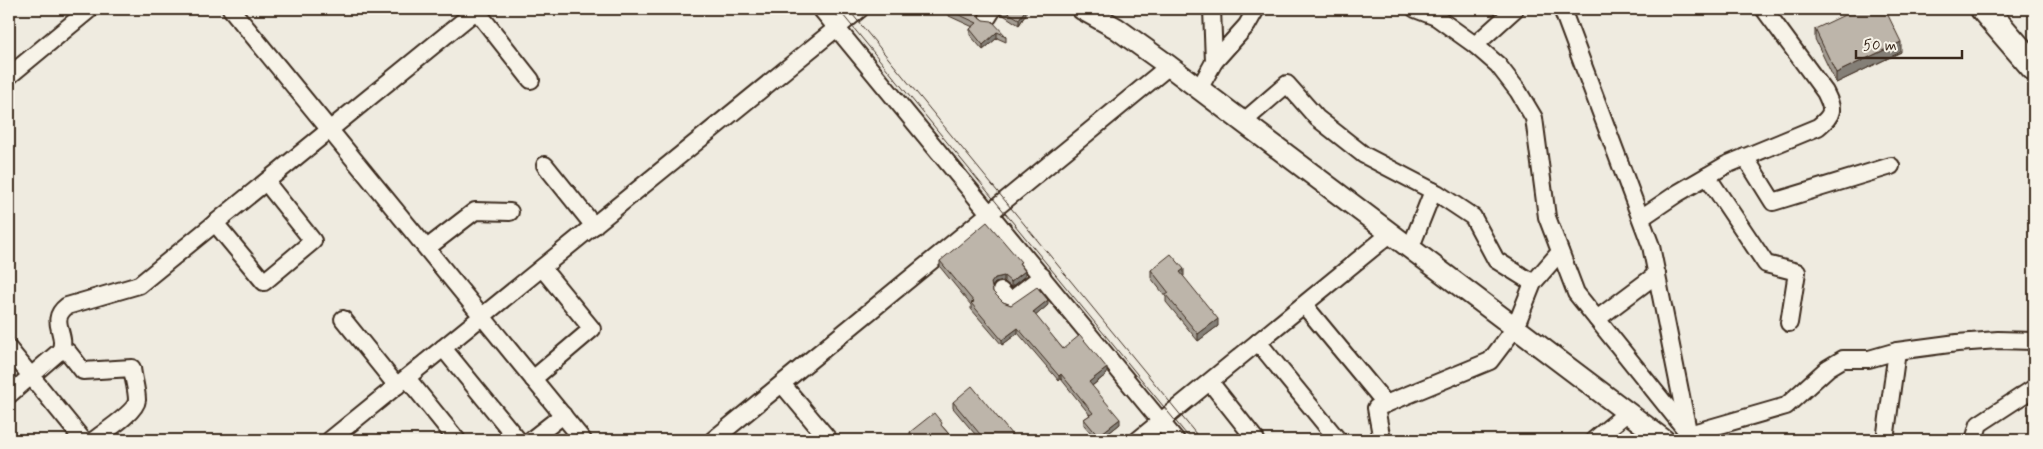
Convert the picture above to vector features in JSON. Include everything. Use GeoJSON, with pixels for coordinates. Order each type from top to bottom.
{"type":"FeatureCollection","features":[{"type":"Feature","properties":{"kind":"highway"},"geometry":{"type":"LineString","coordinates":[[1984,9],[2034,67]]}},
{"type":"Feature","properties":{"kind":"street"},"geometry":{"type":"LineString","coordinates":[[9,76],[90,9]]}},
{"type":"Feature","properties":{"kind":"street"},"geometry":{"type":"LineString","coordinates":[[230,9],[583,440]]}},
{"type":"Feature","properties":{"kind":"street"},"geometry":{"type":"LineString","coordinates":[[821,9],[1176,440]]}},
{"type":"Feature","properties":{"kind":"street"},"geometry":{"type":"LineString","coordinates":[[330,440],[860,9]]}},
{"type":"Feature","properties":{"kind":"street"},"geometry":{"type":"LineString","coordinates":[[1082,9],[1116,28],[1170,66],[1664,440]]}},
{"type":"Feature","properties":{"kind":"street"},"geometry":{"type":"LineString","coordinates":[[1212,9],[1214,62]]}},
{"type":"Feature","properties":{"kind":"street"},"geometry":{"type":"LineString","coordinates":[[1199,89],[1214,62],[1247,25],[1256,9]]}},
{"type":"Feature","properties":{"kind":"street"},"geometry":{"type":"LineString","coordinates":[[1415,9],[1436,17],[1475,45],[1498,66],[1513,84],[1534,118],[1547,217],[1576,293],[1690,437]]}},
{"type":"Feature","properties":{"kind":"street"},"geometry":{"type":"LineString","coordinates":[[1475,45],[1515,9]]}},
{"type":"Feature","properties":{"kind":"street"},"geometry":{"type":"LineString","coordinates":[[1562,9],[1651,246],[1690,437]]}},
{"type":"Feature","properties":{"kind":"street"},"geometry":{"type":"LineString","coordinates":[[1641,218],[1707,176],[1745,157],[1818,127],[1828,118],[1832,111],[1824,92],[1764,9]]}},
{"type":"Feature","properties":{"kind":"street"},"geometry":{"type":"LineString","coordinates":[[9,395],[60,351],[63,346],[58,319],[60,311],[67,306],[139,285],[472,11],[531,80]]}},
{"type":"Feature","properties":{"kind":"street"},"geometry":{"type":"LineString","coordinates":[[713,440],[1170,66]]}},
{"type":"Feature","properties":{"kind":"street"},"geometry":{"type":"LineString","coordinates":[[1244,122],[1287,84],[1317,118],[1364,155],[1433,191],[1472,217],[1496,260],[1533,283]]}},
{"type":"Feature","properties":{"kind":"street"},"geometry":{"type":"LineString","coordinates":[[1745,157],[1773,202],[1891,166]]}},
{"type":"Feature","properties":{"kind":"street"},"geometry":{"type":"LineString","coordinates":[[545,165],[594,226]]}},
{"type":"Feature","properties":{"kind":"street"},"geometry":{"type":"LineString","coordinates":[[1707,176],[1766,264],[1797,272],[1789,323]]}},
{"type":"Feature","properties":{"kind":"street"},"geometry":{"type":"LineString","coordinates":[[215,223],[264,282],[313,241],[266,182]]}},
{"type":"Feature","properties":{"kind":"street"},"geometry":{"type":"LineString","coordinates":[[1410,249],[1433,191]]}},
{"type":"Feature","properties":{"kind":"street"},"geometry":{"type":"LineString","coordinates":[[427,248],[475,211],[510,212]]}},
{"type":"Feature","properties":{"kind":"street"},"geometry":{"type":"LineString","coordinates":[[1138,440],[1390,234]]}},
{"type":"Feature","properties":{"kind":"street"},"geometry":{"type":"LineString","coordinates":[[1382,440],[1376,408],[1490,362],[1515,328],[1533,283],[1560,252]]}},
{"type":"Feature","properties":{"kind":"street"},"geometry":{"type":"LineString","coordinates":[[533,379],[592,329],[542,268]]}},
{"type":"Feature","properties":{"kind":"street"},"geometry":{"type":"LineString","coordinates":[[1597,319],[1657,274]]}},
{"type":"Feature","properties":{"kind":"street"},"geometry":{"type":"LineString","coordinates":[[1000,291],[1010,301],[1042,276]]}},
{"type":"Feature","properties":{"kind":"street"},"geometry":{"type":"LineString","coordinates":[[1304,305],[1386,404]]}},
{"type":"Feature","properties":{"kind":"street"},"geometry":{"type":"LineString","coordinates":[[343,319],[457,440]]}},
{"type":"Feature","properties":{"kind":"street"},"geometry":{"type":"LineString","coordinates":[[1690,437],[1786,406],[1828,368],[1844,359],[1869,359],[1897,351],[1957,342],[1998,340],[2034,342]]}},
{"type":"Feature","properties":{"kind":"street"},"geometry":{"type":"LineString","coordinates":[[1258,342],[1338,440]]}},
{"type":"Feature","properties":{"kind":"street"},"geometry":{"type":"LineString","coordinates":[[443,348],[518,440]]}},
{"type":"Feature","properties":{"kind":"street"},"geometry":{"type":"LineString","coordinates":[[9,349],[29,379],[83,440]]}},
{"type":"Feature","properties":{"kind":"street"},"geometry":{"type":"LineString","coordinates":[[60,351],[68,352],[83,371],[132,368],[137,400],[135,405],[125,416],[94,440]]}},
{"type":"Feature","properties":{"kind":"street"},"geometry":{"type":"LineString","coordinates":[[1884,440],[1897,351]]}},
{"type":"Feature","properties":{"kind":"street"},"geometry":{"type":"LineString","coordinates":[[1210,382],[1256,440]]}},
{"type":"Feature","properties":{"kind":"street"},"geometry":{"type":"LineString","coordinates":[[782,384],[829,440]]}},
{"type":"Feature","properties":{"kind":"street"},"geometry":{"type":"LineString","coordinates":[[1974,440],[1980,424],[2034,388]]}},
{"type":"Feature","properties":{"kind":"street"},"geometry":{"type":"LineString","coordinates":[[1594,440],[1628,412]]}},
{"type":"Feature","properties":{"kind":"street"},"geometry":{"type":"LineString","coordinates":[[531,440],[563,415]]}},
{"type":"Feature","properties":{"kind":"building"},"geometry":{"type":"Polygon","coordinates":[[[950,9],[979,9],[979,17],[983,20],[992,21],[1006,36],[997,32],[983,45],[970,29],[977,23],[950,9]]]}},
{"type":"Feature","properties":{"kind":"building"},"geometry":{"type":"Polygon","coordinates":[[[1002,9],[1026,9],[1019,19],[1002,9]]]}},
{"type":"Feature","properties":{"kind":"building"},"geometry":{"type":"Polygon","coordinates":[[[1857,9],[1885,9],[1901,42],[1836,73],[1815,29],[1857,9]]]}},
{"type":"Feature","properties":{"kind":"building"},"geometry":{"type":"Polygon","coordinates":[[[987,222],[1021,262],[1019,263],[1025,271],[1011,282],[1004,276],[995,278],[991,283],[993,292],[1003,302],[1011,305],[1037,287],[1048,300],[1033,312],[1063,349],[1080,335],[1107,368],[1089,382],[1120,419],[1098,436],[1084,419],[1093,413],[1061,374],[1059,376],[1018,328],[1002,340],[971,303],[974,302],[940,261],[987,222]]]}},
{"type":"Feature","properties":{"kind":"building"},"geometry":{"type":"Polygon","coordinates":[[[1171,254],[1184,269],[1180,272],[1218,319],[1198,334],[1166,295],[1169,293],[1151,270],[1171,254]]]}},
{"type":"Feature","properties":{"kind":"building"},"geometry":{"type":"Polygon","coordinates":[[[972,386],[1016,440],[985,440],[953,402],[972,386]]]}},
{"type":"Feature","properties":{"kind":"building"},"geometry":{"type":"Polygon","coordinates":[[[934,413],[942,423],[941,425],[954,440],[918,440],[910,432],[934,413]]]}},
{"type":"Feature","properties":{"kind":"tram line"},"geometry":{"type":"LineString","coordinates":[[838,9],[1191,440]]}},
{"type":"Feature","properties":{"kind":"tram line"},"geometry":{"type":"LineString","coordinates":[[848,9],[1201,440]]}}]}
